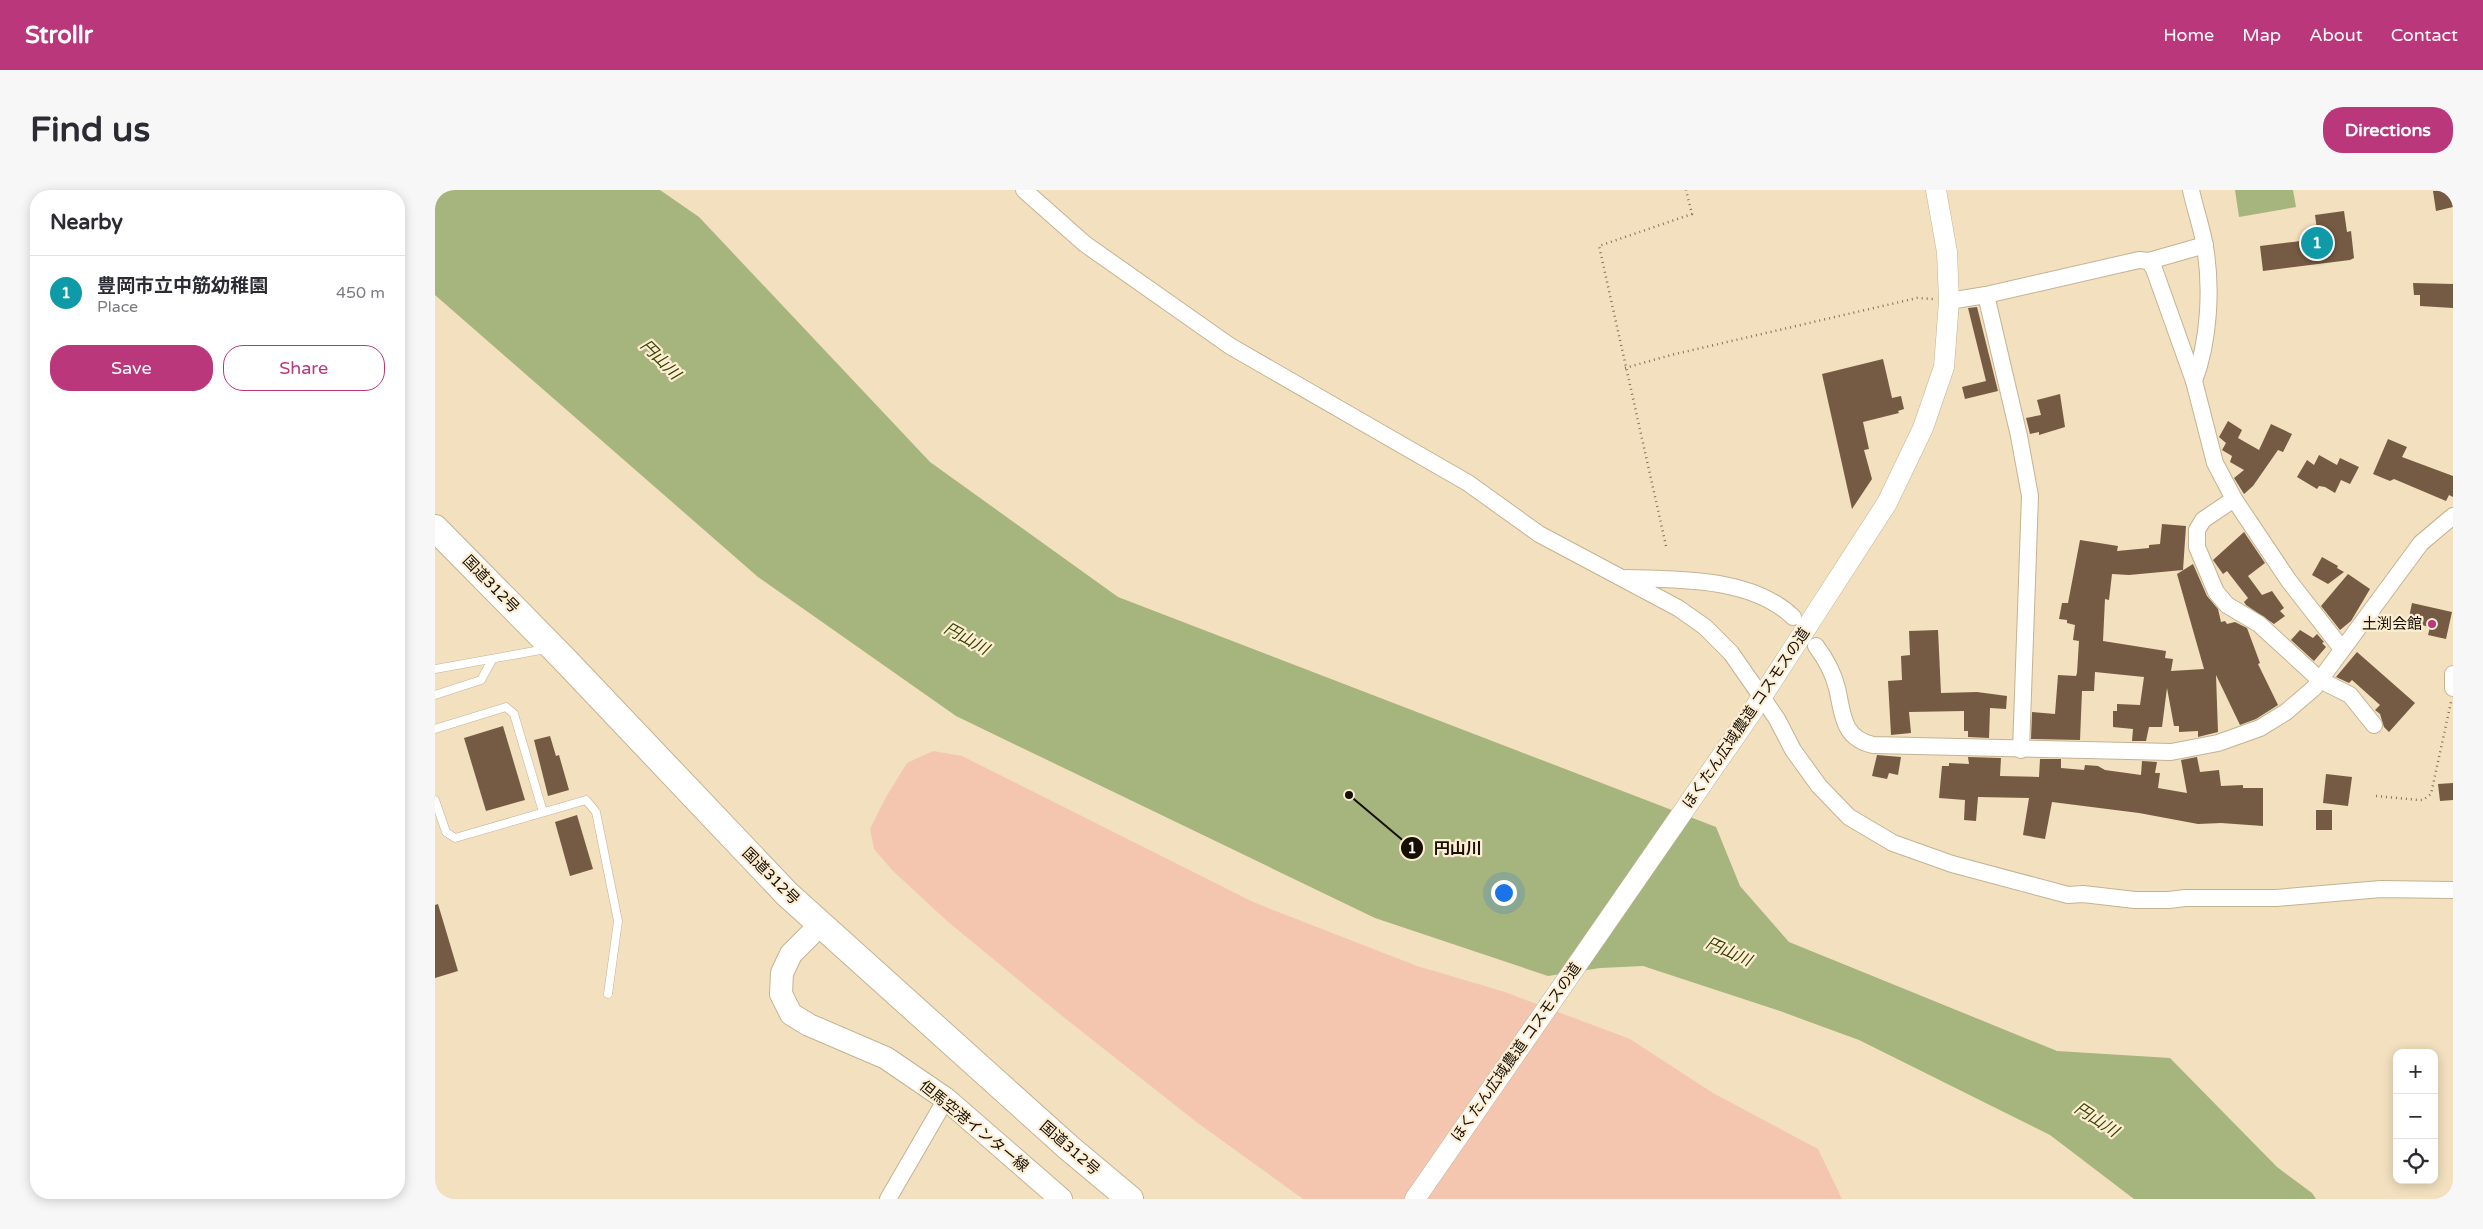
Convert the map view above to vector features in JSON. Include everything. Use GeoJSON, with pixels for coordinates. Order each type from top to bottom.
{"type":"FeatureCollection","features":[{"type":"Feature","properties":{"kind":"highway","name":"国道312号"},"geometry":{"type":"LineString","coordinates":[[435,528],[553,648],[683,787],[787,894],[1061,1141],[1130,1199]]}},
{"type":"Feature","properties":{"kind":"main road","name":"但馬空港インター線"},"geometry":{"type":"LineString","coordinates":[[821,924],[791,954],[782,973],[781,994],[791,1014],[809,1025],[886,1058],[946,1099],[1061,1199]]}},
{"type":"Feature","properties":{"kind":"street"},"geometry":{"type":"LineString","coordinates":[[1024,190],[1085,244],[1229,346],[1468,483],[1539,534],[1589,562],[1624,578],[1705,626],[1731,653],[1757,704],[1777,719],[1798,757],[1819,786],[1849,818],[1893,843],[1957,866],[2068,895],[2083,894],[2135,900],[2276,898],[2381,889],[2453,890]]}},
{"type":"Feature","properties":{"kind":"street","name":"ほくたん広域農道 コスモスの道"},"geometry":{"type":"LineString","coordinates":[[1415,1199],[1757,704],[1854,556],[1891,495],[1923,428],[1944,367],[1949,301],[1947,252],[1936,190]]}},
{"type":"Feature","properties":{"kind":"street"},"geometry":{"type":"LineString","coordinates":[[2191,190],[2205,245],[2210,282],[2201,362],[2194,381]]}},
{"type":"Feature","properties":{"kind":"street"},"geometry":{"type":"LineString","coordinates":[[1949,301],[1986,295],[2139,260],[2149,261],[2205,245]]}},
{"type":"Feature","properties":{"kind":"street"},"geometry":{"type":"LineString","coordinates":[[2149,261],[2154,269],[2194,381],[2215,463],[2234,499],[2289,581],[2342,649]]}},
{"type":"Feature","properties":{"kind":"street"},"geometry":{"type":"LineString","coordinates":[[1986,295],[2019,436],[2030,496],[2021,750]]}},
{"type":"Feature","properties":{"kind":"street"},"geometry":{"type":"LineString","coordinates":[[2234,499],[2199,524],[2195,537],[2203,564],[2216,592],[2227,605],[2254,621],[2320,680],[2350,695],[2373,725]]}},
{"type":"Feature","properties":{"kind":"street"},"geometry":{"type":"LineString","coordinates":[[1816,646],[1829,668],[1847,726],[1853,736],[1862,743],[1873,745],[2021,750],[2171,752],[2218,744],[2260,728],[2286,712],[2320,680],[2421,543],[2453,516]]}},
{"type":"Feature","properties":{"kind":"street"},"geometry":{"type":"LineString","coordinates":[[1624,578],[1689,582],[1752,591],[1772,599],[1793,617]]}},
{"type":"Feature","properties":{"kind":"street"},"geometry":{"type":"LineString","coordinates":[[2453,674],[2453,688]]}},
{"type":"Feature","properties":{"kind":"street"},"geometry":{"type":"LineString","coordinates":[[888,1199],[946,1099]]}},
{"type":"Feature","properties":{"kind":"lane"},"geometry":{"type":"LineString","coordinates":[[435,669],[553,648]]}},
{"type":"Feature","properties":{"kind":"lane"},"geometry":{"type":"LineString","coordinates":[[435,695],[481,680],[492,660]]}},
{"type":"Feature","properties":{"kind":"lane"},"geometry":{"type":"LineString","coordinates":[[435,730],[505,708],[514,714],[543,812]]}},
{"type":"Feature","properties":{"kind":"lane"},"geometry":{"type":"LineString","coordinates":[[435,800],[439,823],[446,832],[455,838],[586,800],[596,812],[618,921],[608,994]]}},
{"type":"Feature","properties":{"kind":"path"},"geometry":{"type":"LineString","coordinates":[[1666,546],[1599,246],[1692,214],[1686,190]]}},
{"type":"Feature","properties":{"kind":"path"},"geometry":{"type":"LineString","coordinates":[[1625,368],[1671,355],[1917,298],[1949,301]]}},
{"type":"Feature","properties":{"kind":"path"},"geometry":{"type":"LineString","coordinates":[[2376,796],[2419,800],[2431,794],[2453,697]]}},
{"type":"Feature","properties":{"kind":"shaded area"},"geometry":{"type":"Polygon","coordinates":[[[933,751],[962,756],[1253,902],[1417,966],[1505,992],[1630,1039],[1713,1093],[1818,1149],[1842,1199],[1303,1199],[1195,1121],[1056,1011],[947,921],[892,870],[874,849],[870,829],[886,797],[907,763],[933,751]]]}},
{"type":"Feature","properties":{"kind":"water"},"geometry":{"type":"Polygon","coordinates":[[[435,190],[660,190],[699,217],[930,462],[1118,597],[1716,827],[1740,886],[1789,942],[2057,1051],[2170,1058],[2277,1167],[2312,1193],[2316,1199],[2134,1199],[2050,1135],[1859,1040],[1777,1010],[1643,966],[1600,968],[1548,976],[1375,918],[956,716],[758,577],[435,295],[435,190]]]}},
{"type":"Feature","properties":{"kind":"water"},"geometry":{"type":"Polygon","coordinates":[[[2235,190],[2293,190],[2296,207],[2239,217],[2235,190]]]}},
{"type":"Feature","properties":{"kind":"building"},"geometry":{"type":"Polygon","coordinates":[[[2453,190],[2453,207],[2436,211],[2433,191],[2453,190]]]}},
{"type":"Feature","properties":{"kind":"building"},"geometry":{"type":"Polygon","coordinates":[[[2344,211],[2347,232],[2351,231],[2354,258],[2263,271],[2260,246],[2301,241],[2304,233],[2317,230],[2315,215],[2344,211]]]}},
{"type":"Feature","properties":{"kind":"building"},"geometry":{"type":"Polygon","coordinates":[[[2413,283],[2453,284],[2453,308],[2420,306],[2420,295],[2414,295],[2413,283]]]}},
{"type":"Feature","properties":{"kind":"building"},"geometry":{"type":"Polygon","coordinates":[[[1977,307],[1998,391],[1965,399],[1962,387],[1986,381],[1968,308],[1977,307]]]}},
{"type":"Feature","properties":{"kind":"building"},"geometry":{"type":"Polygon","coordinates":[[[1883,359],[1892,398],[1901,396],[1904,409],[1898,411],[1899,413],[1863,422],[1869,449],[1864,450],[1872,479],[1852,509],[1822,374],[1883,359]]]}},
{"type":"Feature","properties":{"kind":"building"},"geometry":{"type":"Polygon","coordinates":[[[2060,394],[2065,427],[2039,435],[2039,432],[2030,434],[2026,418],[2041,415],[2037,400],[2060,394]]]}},
{"type":"Feature","properties":{"kind":"building"},"geometry":{"type":"Polygon","coordinates":[[[2228,421],[2242,430],[2238,438],[2259,450],[2271,424],[2292,434],[2283,452],[2278,450],[2253,486],[2244,494],[2234,478],[2244,470],[2230,462],[2232,456],[2222,450],[2226,443],[2219,437],[2228,421]]]}},
{"type":"Feature","properties":{"kind":"building"},"geometry":{"type":"Polygon","coordinates":[[[2388,439],[2407,447],[2402,457],[2453,476],[2453,497],[2449,495],[2446,501],[2394,479],[2390,481],[2373,474],[2388,439]]]}},
{"type":"Feature","properties":{"kind":"building"},"geometry":{"type":"Polygon","coordinates":[[[2319,455],[2337,465],[2340,458],[2359,467],[2350,484],[2341,480],[2335,493],[2325,487],[2319,486],[2317,489],[2297,477],[2307,460],[2314,465],[2319,455]]]}},
{"type":"Feature","properties":{"kind":"building"},"geometry":{"type":"Polygon","coordinates":[[[2162,524],[2186,526],[2183,570],[2129,575],[2112,574],[2109,600],[2105,599],[2103,641],[2166,651],[2165,658],[2173,659],[2171,671],[2204,669],[2177,574],[2193,564],[2207,596],[2218,609],[2221,622],[2225,621],[2227,624],[2235,622],[2247,628],[2260,663],[2258,664],[2278,705],[2256,719],[2240,725],[2216,675],[2218,732],[2198,737],[2198,731],[2179,732],[2179,726],[2174,726],[2167,688],[2162,727],[2149,727],[2146,741],[2132,741],[2133,729],[2113,727],[2113,711],[2117,711],[2117,704],[2140,705],[2144,677],[2095,672],[2094,691],[2082,691],[2080,740],[2031,739],[2032,712],[2055,714],[2058,675],[2076,676],[2077,673],[2079,641],[2073,640],[2075,625],[2067,623],[2067,620],[2059,619],[2062,603],[2068,603],[2080,540],[2118,546],[2117,551],[2149,548],[2149,545],[2160,544],[2162,524]]]}},
{"type":"Feature","properties":{"kind":"building"},"geometry":{"type":"Polygon","coordinates":[[[2244,532],[2265,563],[2248,576],[2262,595],[2272,591],[2284,608],[2280,611],[2285,616],[2274,624],[2246,605],[2244,602],[2248,598],[2227,571],[2223,574],[2213,560],[2244,532]]]}},
{"type":"Feature","properties":{"kind":"building"},"geometry":{"type":"Polygon","coordinates":[[[2322,557],[2338,566],[2337,568],[2344,572],[2328,584],[2312,575],[2322,557]]]}},
{"type":"Feature","properties":{"kind":"building"},"geometry":{"type":"Polygon","coordinates":[[[2348,574],[2370,589],[2351,621],[2340,630],[2321,606],[2348,574]]]}},
{"type":"Feature","properties":{"kind":"building","name":"土渕会館"},"geometry":{"type":"Polygon","coordinates":[[[2412,603],[2452,612],[2446,639],[2428,635],[2430,627],[2408,622],[2412,603]]]}},
{"type":"Feature","properties":{"kind":"building"},"geometry":{"type":"Polygon","coordinates":[[[1938,630],[1941,693],[1977,692],[2007,696],[2006,709],[1990,708],[1989,738],[1968,737],[1968,731],[1964,731],[1964,711],[1909,712],[1911,733],[1891,735],[1888,681],[1902,680],[1901,656],[1910,655],[1909,631],[1938,630]]]}},
{"type":"Feature","properties":{"kind":"building"},"geometry":{"type":"Polygon","coordinates":[[[2300,630],[2313,638],[2317,634],[2324,642],[2322,643],[2326,647],[2314,661],[2291,640],[2300,630]]]}},
{"type":"Feature","properties":{"kind":"building"},"geometry":{"type":"Polygon","coordinates":[[[2357,652],[2415,703],[2389,732],[2384,727],[2380,714],[2375,710],[2380,705],[2352,680],[2349,683],[2336,677],[2357,652]]]}},
{"type":"Feature","properties":{"kind":"building"},"geometry":{"type":"Polygon","coordinates":[[[503,726],[525,800],[486,811],[464,738],[503,726]]]}},
{"type":"Feature","properties":{"kind":"building"},"geometry":{"type":"Polygon","coordinates":[[[550,736],[556,756],[559,755],[569,790],[548,796],[534,740],[550,736]]]}},
{"type":"Feature","properties":{"kind":"building"},"geometry":{"type":"Polygon","coordinates":[[[1877,755],[1901,757],[1898,775],[1889,773],[1887,779],[1872,776],[1877,755]]]}},
{"type":"Feature","properties":{"kind":"building"},"geometry":{"type":"Polygon","coordinates":[[[1968,757],[2001,758],[2000,776],[2039,777],[2040,759],[2061,759],[2061,768],[2084,770],[2085,765],[2098,766],[2105,770],[2141,775],[2142,761],[2157,762],[2155,773],[2160,773],[2158,788],[2187,793],[2181,760],[2197,757],[2200,772],[2219,770],[2221,786],[2243,785],[2243,788],[2263,788],[2263,826],[2221,823],[2198,824],[2139,813],[2052,802],[2045,839],[2023,835],[2029,798],[1978,797],[1976,821],[1964,820],[1965,800],[1939,798],[1942,766],[1949,766],[1949,763],[1969,764],[1968,757]]]}},
{"type":"Feature","properties":{"kind":"building"},"geometry":{"type":"Polygon","coordinates":[[[2326,774],[2352,777],[2348,806],[2323,803],[2326,774]]]}},
{"type":"Feature","properties":{"kind":"building"},"geometry":{"type":"Polygon","coordinates":[[[2453,783],[2453,800],[2440,801],[2438,784],[2453,783]]]}},
{"type":"Feature","properties":{"kind":"building"},"geometry":{"type":"Polygon","coordinates":[[[2316,810],[2332,810],[2332,830],[2316,830],[2316,810]]]}},
{"type":"Feature","properties":{"kind":"building"},"geometry":{"type":"Polygon","coordinates":[[[577,815],[593,869],[570,876],[555,822],[577,815]]]}},
{"type":"Feature","properties":{"kind":"building"},"geometry":{"type":"Polygon","coordinates":[[[438,904],[458,971],[435,978],[435,905],[438,904]]]}},
{"type":"Feature","properties":{"kind":"place","name":"豊岡市立中筋幼稚園"},"geometry":{"type":"Point","coordinates":[2317,243]}},
{"type":"Feature","properties":{"kind":"place","name":"土渕会館"},"geometry":{"type":"Point","coordinates":[2432,624]}},
{"type":"Feature","properties":{"kind":"place","name":"円山川"},"geometry":{"type":"Point","coordinates":[1349,795]}}]}
